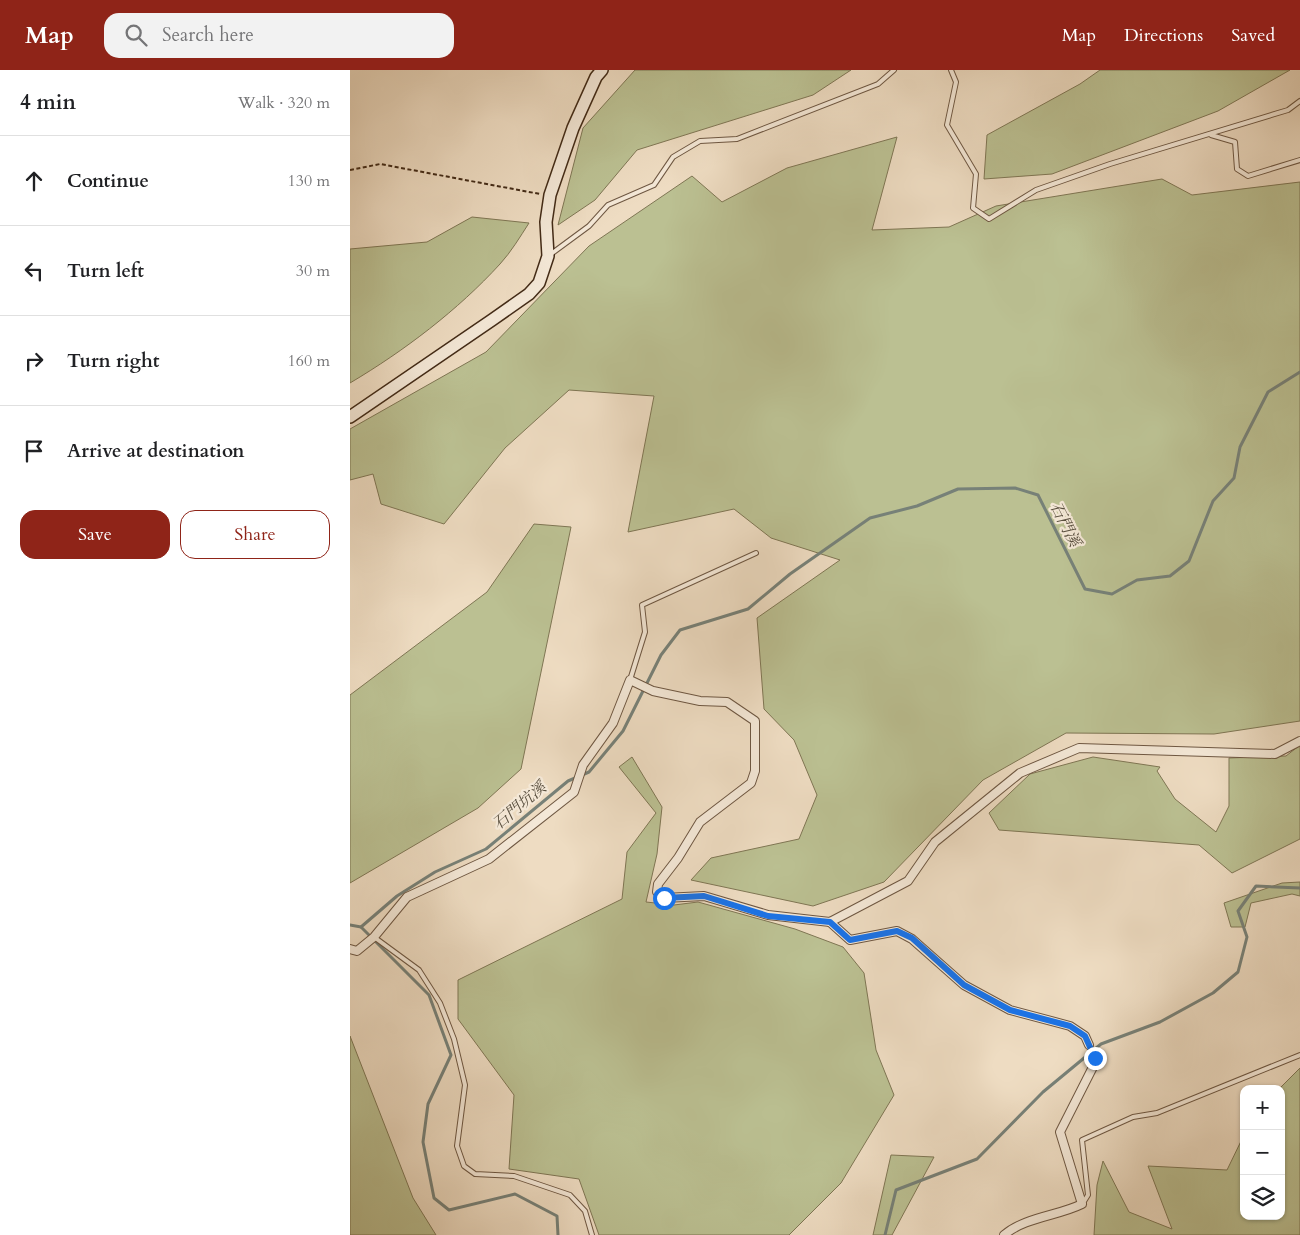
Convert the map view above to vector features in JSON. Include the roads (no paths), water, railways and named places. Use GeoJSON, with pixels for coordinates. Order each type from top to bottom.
{"type":"FeatureCollection","features":[{"type":"Feature","properties":{"kind":"street"},"geometry":{"type":"LineString","coordinates":[[350,417],[529,294],[539,283],[548,256],[546,222],[550,195],[573,128],[596,77],[602,70]]}},
{"type":"Feature","properties":{"kind":"street"},"geometry":{"type":"LineString","coordinates":[[350,949],[357,951],[372,939],[407,897],[489,859],[574,792],[583,765],[614,723],[630,680],[651,690],[700,701],[728,702],[755,721],[755,771],[751,783],[700,822],[678,858],[658,884],[657,892],[664,898],[704,896],[768,916],[830,922],[908,881],[935,842],[1020,773],[1079,748],[1275,754],[1300,741]]}},
{"type":"Feature","properties":{"kind":"street"},"geometry":{"type":"LineString","coordinates":[[830,922],[850,940],[897,931],[912,938],[964,985],[1010,1010],[1070,1026],[1085,1036],[1089,1045]]}},
{"type":"Feature","properties":{"kind":"street"},"geometry":{"type":"LineString","coordinates":[[1004,1235],[1028,1222],[1065,1212],[1082,1204],[1060,1132],[1096,1061],[1095,1058]]}},
{"type":"Feature","properties":{"kind":"lane"},"geometry":{"type":"LineString","coordinates":[[548,256],[590,226],[608,206],[654,185],[673,157],[700,141],[737,139],[878,84],[894,70]]}},
{"type":"Feature","properties":{"kind":"lane"},"geometry":{"type":"LineString","coordinates":[[951,70],[956,82],[947,125],[976,174],[973,208],[989,219],[1036,190],[1110,164],[1288,110],[1300,101]]}},
{"type":"Feature","properties":{"kind":"lane"},"geometry":{"type":"LineString","coordinates":[[1210,135],[1235,142],[1237,169],[1248,176],[1300,160]]}},
{"type":"Feature","properties":{"kind":"lane"},"geometry":{"type":"LineString","coordinates":[[630,680],[645,632],[642,605],[756,553]]}},
{"type":"Feature","properties":{"kind":"lane"},"geometry":{"type":"LineString","coordinates":[[372,939],[419,970],[444,1012],[454,1039],[465,1085],[457,1146],[464,1166],[475,1174],[514,1176],[570,1195],[585,1211],[592,1235]]}},
{"type":"Feature","properties":{"kind":"lane"},"geometry":{"type":"LineString","coordinates":[[1089,1045],[1095,1058]]}},
{"type":"Feature","properties":{"kind":"lane"},"geometry":{"type":"LineString","coordinates":[[1082,1204],[1088,1195],[1082,1140],[1133,1117],[1157,1113],[1300,1054]]}},
{"type":"Feature","properties":{"kind":"waterway","name":"石門溪"},"geometry":{"type":"LineString","coordinates":[[350,925],[361,927],[397,896],[435,872],[486,849],[568,781],[589,772],[623,731],[661,655],[680,630],[748,609],[790,574],[870,518],[917,506],[958,489],[1015,488],[1038,495],[1085,589],[1112,594],[1137,580],[1170,576],[1189,561],[1213,501],[1234,478],[1240,447],[1268,392],[1300,372]]}},
{"type":"Feature","properties":{"kind":"waterway"},"geometry":{"type":"LineString","coordinates":[[885,1235],[896,1190],[977,1159],[1043,1092],[1101,1044],[1160,1022],[1213,993],[1238,972],[1247,937],[1238,911],[1256,886],[1300,888]]}},
{"type":"Feature","properties":{"kind":"waterway"},"geometry":{"type":"LineString","coordinates":[[361,927],[429,995],[451,1055],[428,1104],[423,1142],[434,1198],[449,1210],[515,1194],[557,1216],[558,1235]]}},
{"type":"Feature","properties":{"kind":"water label","name":"石門坑溪"},"geometry":{"type":"Point","coordinates":[519,805]}}]}
